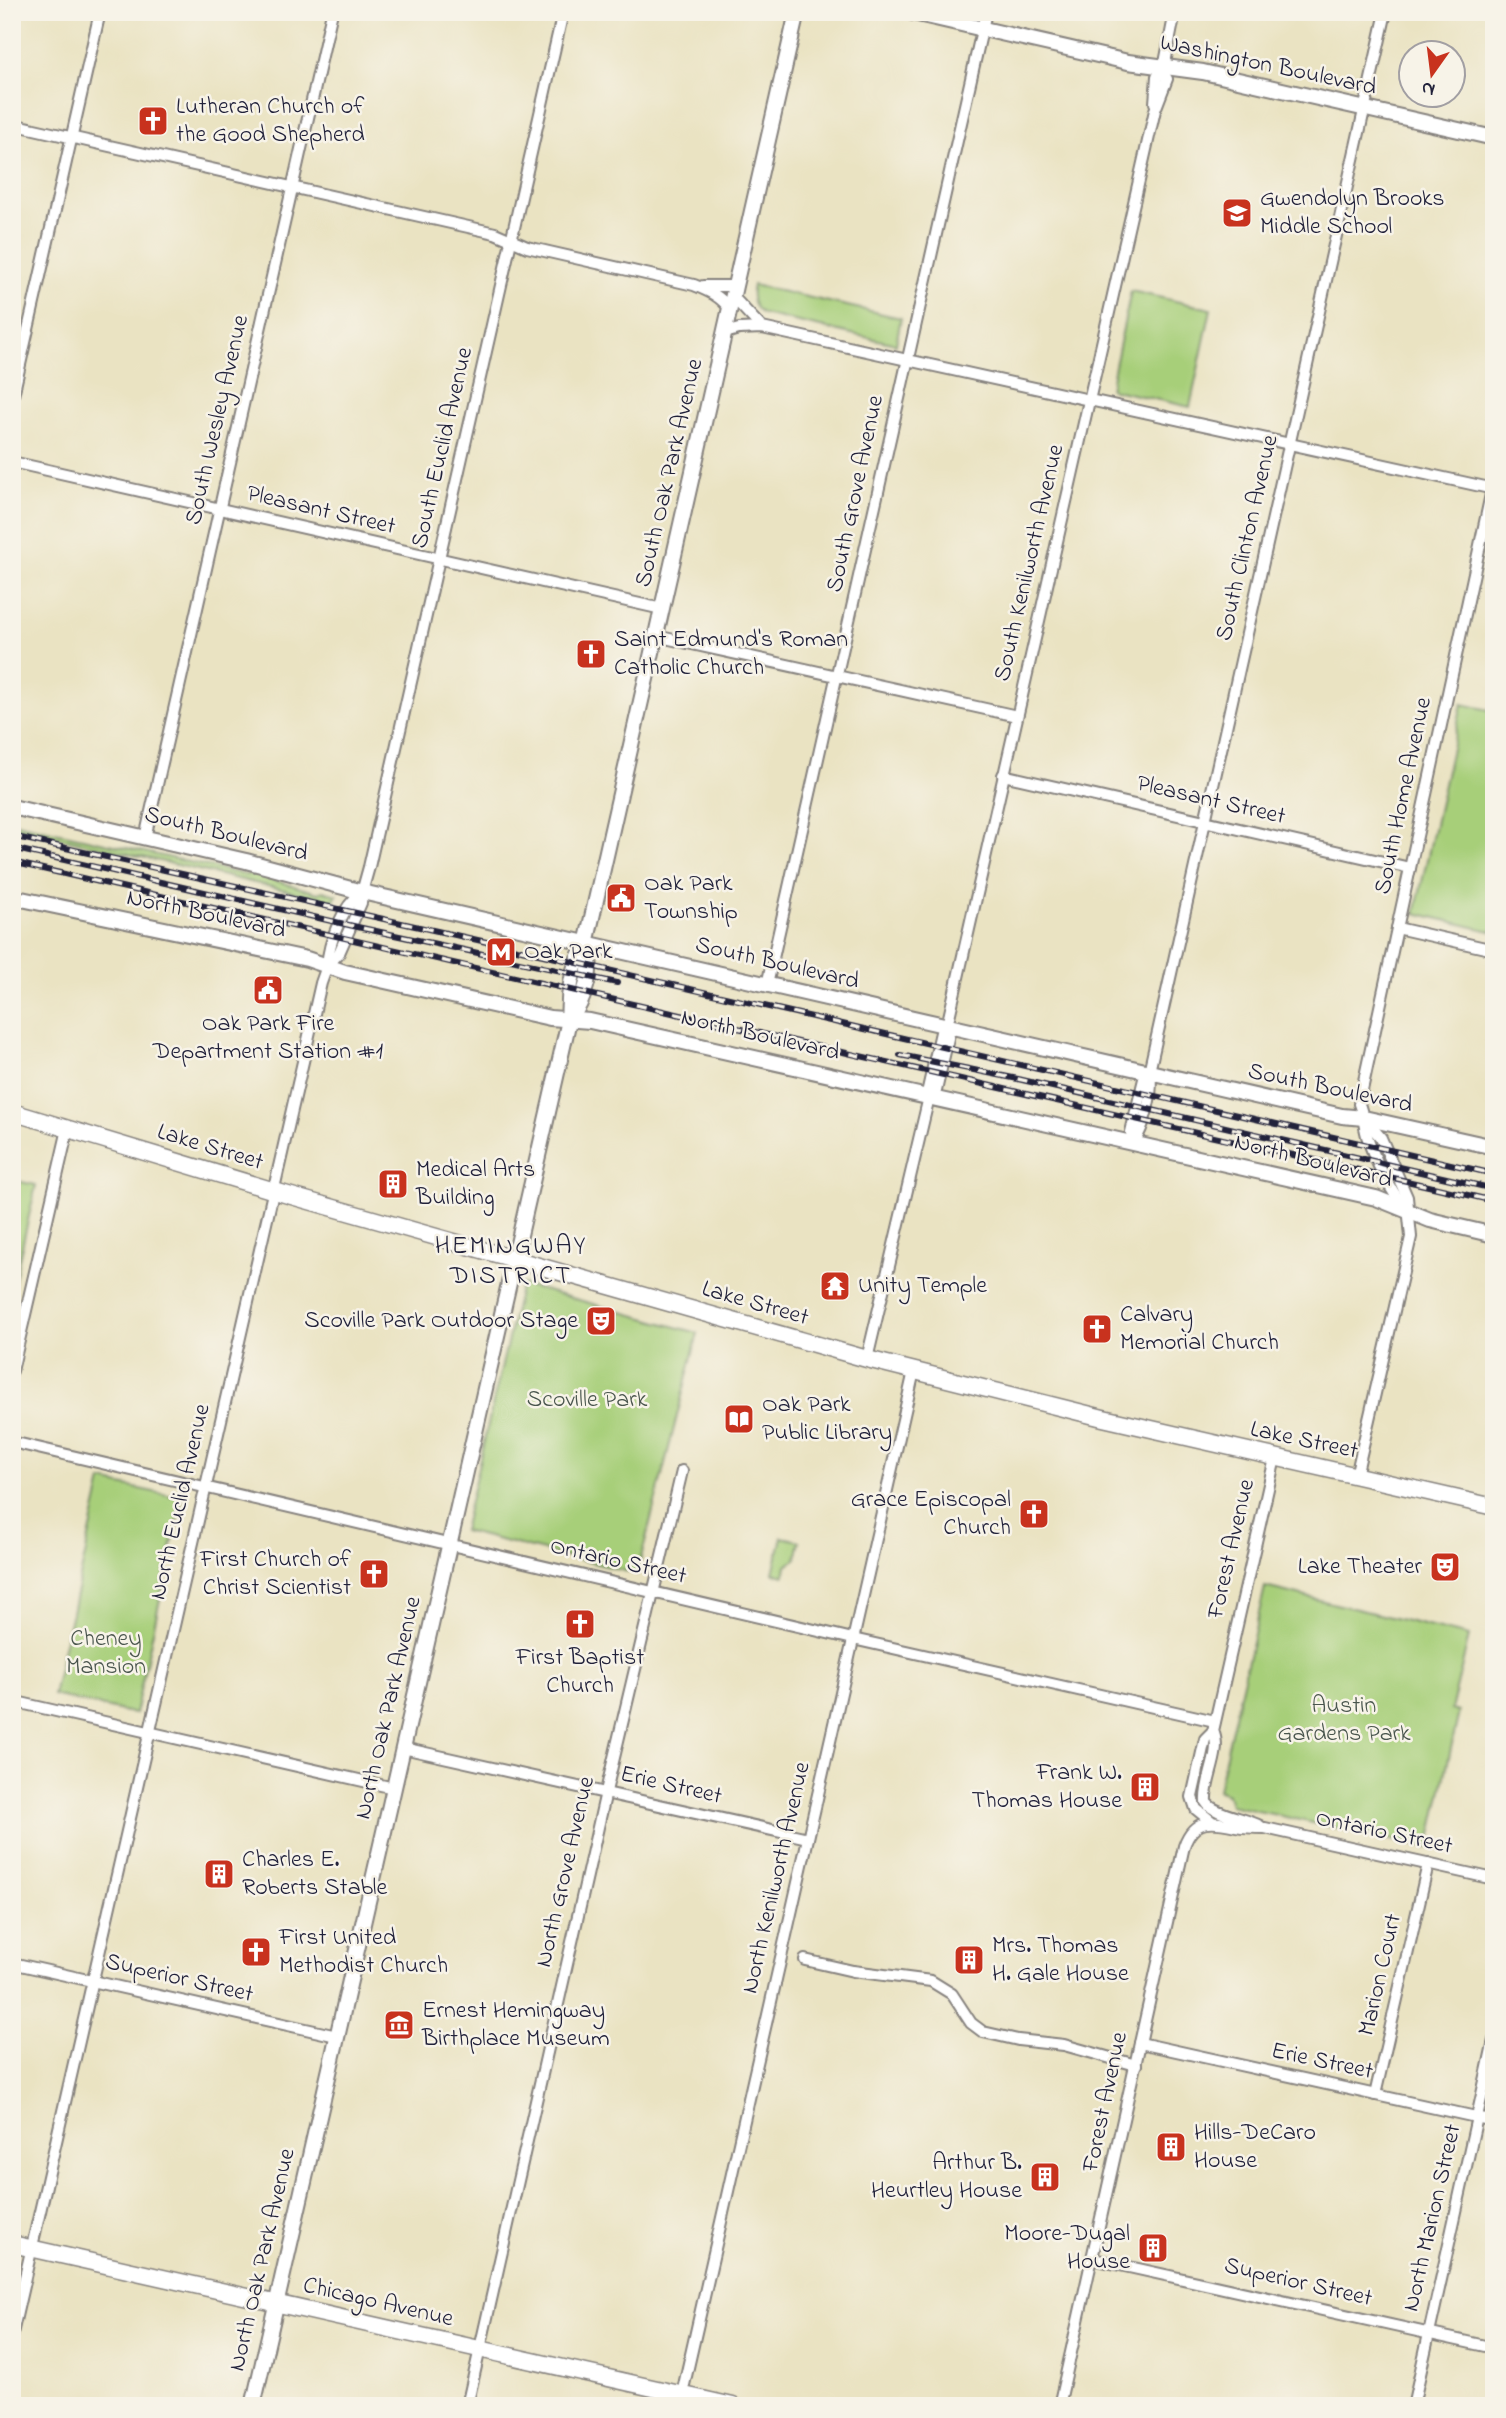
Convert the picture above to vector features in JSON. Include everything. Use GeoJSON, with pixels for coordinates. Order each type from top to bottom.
{"type":"FeatureCollection","features":[{"type":"Feature","properties":{"kind":"main road","name":"Lake Street"},"geometry":{"type":"LineString","coordinates":[[12,1112],[274,1191],[867,1359],[1275,1458],[1494,1507]]}},
{"type":"Feature","properties":{"kind":"main road","name":"Chicago Avenue"},"geometry":{"type":"LineString","coordinates":[[12,2244],[733,2406]]}},
{"type":"Feature","properties":{"kind":"street"},"geometry":{"type":"LineString","coordinates":[[12,400],[100,12]]}},
{"type":"Feature","properties":{"kind":"street","name":"South Wesley Avenue"},"geometry":{"type":"LineString","coordinates":[[145,838],[332,12]]}},
{"type":"Feature","properties":{"kind":"street","name":"South Euclid Avenue"},"geometry":{"type":"LineString","coordinates":[[362,892],[563,12]]}},
{"type":"Feature","properties":{"kind":"street","name":"South Oak Park Avenue"},"geometry":{"type":"LineString","coordinates":[[586,944],[797,12]]}},
{"type":"Feature","properties":{"kind":"street","name":"Washington Boulevard"},"geometry":{"type":"LineString","coordinates":[[909,12],[1128,62],[1364,108],[1494,138]]}},
{"type":"Feature","properties":{"kind":"street","name":"South Grove Avenue"},"geometry":{"type":"LineString","coordinates":[[766,985],[986,12]]}},
{"type":"Feature","properties":{"kind":"street","name":"South Kenilworth Avenue"},"geometry":{"type":"LineString","coordinates":[[947,1026],[1155,110],[1157,76],[1164,69],[1175,12]]}},
{"type":"Feature","properties":{"kind":"street","name":"South Clinton Avenue"},"geometry":{"type":"LineString","coordinates":[[1133,1143],[1141,1133],[1153,1081],[1149,1072],[1386,12]]}},
{"type":"Feature","properties":{"kind":"street"},"geometry":{"type":"LineString","coordinates":[[12,124],[495,233],[527,247],[694,285],[733,297],[762,328]]}},
{"type":"Feature","properties":{"kind":"street"},"geometry":{"type":"LineString","coordinates":[[694,285],[733,297]]}},
{"type":"Feature","properties":{"kind":"street"},"geometry":{"type":"LineString","coordinates":[[725,333],[762,328],[1493,486]]}},
{"type":"Feature","properties":{"kind":"street","name":"Pleasant Street"},"geometry":{"type":"LineString","coordinates":[[12,463],[662,610]]}},
{"type":"Feature","properties":{"kind":"street","name":"South Home Avenue"},"geometry":{"type":"LineString","coordinates":[[1408,1211],[1394,1194],[1366,1135],[1359,1104],[1493,486]]}},
{"type":"Feature","properties":{"kind":"street"},"geometry":{"type":"LineString","coordinates":[[656,636],[1017,716]]}},
{"type":"Feature","properties":{"kind":"street","name":"Pleasant Street"},"geometry":{"type":"LineString","coordinates":[[1003,775],[1410,868]]}},
{"type":"Feature","properties":{"kind":"street","name":"South Boulevard"},"geometry":{"type":"LineString","coordinates":[[12,807],[586,944],[1342,1116],[1364,1118],[1494,1147]]}},
{"type":"Feature","properties":{"kind":"street","name":"North Euclid Avenue"},"geometry":{"type":"LineString","coordinates":[[12,2334],[327,966],[328,951],[350,901],[362,892]]}},
{"type":"Feature","properties":{"kind":"street","name":"North Boulevard"},"geometry":{"type":"LineString","coordinates":[[12,897],[307,959],[345,972],[550,1018],[598,1023],[1376,1198],[1430,1220],[1494,1235]]}},
{"type":"Feature","properties":{"kind":"street"},"geometry":{"type":"LineString","coordinates":[[1397,928],[1494,950]]}},
{"type":"Feature","properties":{"kind":"street","name":"North Oak Park Avenue"},"geometry":{"type":"LineString","coordinates":[[253,2406],[569,1020],[568,1005],[579,954],[586,944]]}},
{"type":"Feature","properties":{"kind":"street"},"geometry":{"type":"LineString","coordinates":[[867,1359],[929,1097],[928,1089],[941,1032],[947,1026]]}},
{"type":"Feature","properties":{"kind":"street"},"geometry":{"type":"LineString","coordinates":[[12,1371],[68,1129]]}},
{"type":"Feature","properties":{"kind":"street"},"geometry":{"type":"LineString","coordinates":[[1356,1476],[1411,1237],[1408,1211]]}},
{"type":"Feature","properties":{"kind":"street","name":"North Kenilworth Avenue"},"geometry":{"type":"LineString","coordinates":[[682,2394],[914,1371]]}},
{"type":"Feature","properties":{"kind":"street","name":"Ontario Street"},"geometry":{"type":"LineString","coordinates":[[12,1442],[450,1543],[1214,1726]]}},
{"type":"Feature","properties":{"kind":"street","name":"Forest Avenue"},"geometry":{"type":"LineString","coordinates":[[1218,1819],[1193,1804],[1192,1797],[1202,1781],[1217,1740],[1214,1726],[1275,1458]]}},
{"type":"Feature","properties":{"kind":"street","name":"North Grove Avenue"},"geometry":{"type":"LineString","coordinates":[[467,2406],[652,1592],[682,1471]]}},
{"type":"Feature","properties":{"kind":"street"},"geometry":{"type":"LineString","coordinates":[[12,1701],[394,1788]]}},
{"type":"Feature","properties":{"kind":"street","name":"Erie Street"},"geometry":{"type":"LineString","coordinates":[[403,1748],[808,1838]]}},
{"type":"Feature","properties":{"kind":"street","name":"Ontario Street"},"geometry":{"type":"LineString","coordinates":[[1218,1819],[1240,1827],[1265,1828],[1494,1879]]}},
{"type":"Feature","properties":{"kind":"street","name":"Forest Avenue"},"geometry":{"type":"LineString","coordinates":[[1059,2406],[1184,1846],[1191,1833],[1206,1822],[1218,1819]]}},
{"type":"Feature","properties":{"kind":"street","name":"Marion Court"},"geometry":{"type":"LineString","coordinates":[[1375,2095],[1428,1864]]}},
{"type":"Feature","properties":{"kind":"street"},"geometry":{"type":"LineString","coordinates":[[805,1960],[853,1971],[931,1980],[952,1994],[971,2023],[983,2032],[1018,2040],[1064,2045],[1136,2065]]}},
{"type":"Feature","properties":{"kind":"street","name":"Superior Street"},"geometry":{"type":"LineString","coordinates":[[12,1963],[337,2036]]}},
{"type":"Feature","properties":{"kind":"street","name":"North Marion Street"},"geometry":{"type":"LineString","coordinates":[[1413,2406],[1494,2040]]}},
{"type":"Feature","properties":{"kind":"street","name":"Erie Street"},"geometry":{"type":"LineString","coordinates":[[1140,2043],[1494,2121]]}},
{"type":"Feature","properties":{"kind":"street","name":"Superior Street"},"geometry":{"type":"LineString","coordinates":[[1093,2259],[1494,2348]]}},
{"type":"Feature","properties":{"kind":"green space"},"geometry":{"type":"Polygon","coordinates":[[[753,285],[901,318],[896,344],[763,314],[756,309],[753,302],[753,285]]]}},
{"type":"Feature","properties":{"kind":"green space"},"geometry":{"type":"Polygon","coordinates":[[[1131,291],[1211,309],[1190,407],[1110,389],[1131,291]]]}},
{"type":"Feature","properties":{"kind":"green space"},"geometry":{"type":"Polygon","coordinates":[[[1462,704],[1494,711],[1494,932],[1415,913],[1462,704]]]}},
{"type":"Feature","properties":{"kind":"green space"},"geometry":{"type":"Polygon","coordinates":[[[12,822],[246,875],[252,874],[318,893],[323,891],[337,895],[333,901],[12,827],[12,822]]]}},
{"type":"Feature","properties":{"kind":"green space"},"geometry":{"type":"Polygon","coordinates":[[[12,1180],[36,1185],[13,1287],[12,1286],[12,1180]]]}},
{"type":"Feature","properties":{"kind":"green space","name":"Scoville Park"},"geometry":{"type":"Polygon","coordinates":[[[521,1284],[698,1333],[637,1574],[463,1531],[521,1284]]]}},
{"type":"Feature","properties":{"kind":"green space","name":"Cheney Mansion"},"geometry":{"type":"Polygon","coordinates":[[[102,1481],[182,1498],[135,1714],[53,1695],[102,1481]]]}},
{"type":"Feature","properties":{"kind":"green space"},"geometry":{"type":"Polygon","coordinates":[[[782,1537],[800,1541],[796,1559],[786,1566],[784,1576],[773,1573],[782,1537]]]}},
{"type":"Feature","properties":{"kind":"green space","name":"Austin Gardens Park"},"geometry":{"type":"Polygon","coordinates":[[[1265,1587],[1469,1636],[1451,1710],[1459,1712],[1429,1848],[1230,1805],[1227,1795],[1218,1789],[1265,1587]]]}},
{"type":"Feature","properties":{"kind":"railway"},"geometry":{"type":"LineString","coordinates":[[12,836],[491,943],[1494,1174]]}},
{"type":"Feature","properties":{"kind":"railway"},"geometry":{"type":"LineString","coordinates":[[12,848],[617,983]]}},
{"type":"Feature","properties":{"kind":"railway"},"geometry":{"type":"LineString","coordinates":[[12,862],[1494,1201]]}},
{"type":"Feature","properties":{"kind":"railway"},"geometry":{"type":"LineString","coordinates":[[900,1055],[1018,1079],[1494,1189]]}},
{"type":"Feature","properties":{"kind":"place","name":"Lutheran Church of the Good Shepherd"},"geometry":{"type":"Point","coordinates":[153,121]}},
{"type":"Feature","properties":{"kind":"place","name":"Gwendolyn Brooks Middle School"},"geometry":{"type":"Point","coordinates":[1237,213]}},
{"type":"Feature","properties":{"kind":"place","name":"Saint Edmund's Roman Catholic Church"},"geometry":{"type":"Point","coordinates":[591,654]}},
{"type":"Feature","properties":{"kind":"place","name":"Oak Park Township"},"geometry":{"type":"Point","coordinates":[621,898]}},
{"type":"Feature","properties":{"kind":"place","name":"Oak Park"},"geometry":{"type":"Point","coordinates":[501,952]}},
{"type":"Feature","properties":{"kind":"place","name":"Oak Park Fire Department Station #1"},"geometry":{"type":"Point","coordinates":[268,990]}},
{"type":"Feature","properties":{"kind":"place","name":"Medical Arts Building"},"geometry":{"type":"Point","coordinates":[393,1184]}},
{"type":"Feature","properties":{"kind":"place","name":"Unity Temple"},"geometry":{"type":"Point","coordinates":[835,1286]}},
{"type":"Feature","properties":{"kind":"place","name":"Scoville Park Outdoor Stage"},"geometry":{"type":"Point","coordinates":[601,1321]}},
{"type":"Feature","properties":{"kind":"place","name":"Calvary Memorial Church"},"geometry":{"type":"Point","coordinates":[1097,1329]}},
{"type":"Feature","properties":{"kind":"place","name":"Oak Park Public Library"},"geometry":{"type":"Point","coordinates":[739,1419]}},
{"type":"Feature","properties":{"kind":"place","name":"Grace Episcopal Church"},"geometry":{"type":"Point","coordinates":[1034,1514]}},
{"type":"Feature","properties":{"kind":"place","name":"Lake Theater"},"geometry":{"type":"Point","coordinates":[1445,1567]}},
{"type":"Feature","properties":{"kind":"place","name":"First Church of Christ Scientist"},"geometry":{"type":"Point","coordinates":[374,1574]}},
{"type":"Feature","properties":{"kind":"place","name":"First Baptist Church"},"geometry":{"type":"Point","coordinates":[580,1624]}},
{"type":"Feature","properties":{"kind":"place","name":"Frank W. Thomas House"},"geometry":{"type":"Point","coordinates":[1145,1787]}},
{"type":"Feature","properties":{"kind":"place","name":"Charles E. Roberts Stable"},"geometry":{"type":"Point","coordinates":[219,1874]}},
{"type":"Feature","properties":{"kind":"place","name":"First United Methodist Church"},"geometry":{"type":"Point","coordinates":[256,1952]}},
{"type":"Feature","properties":{"kind":"place","name":"Mrs. Thomas H. Gale House"},"geometry":{"type":"Point","coordinates":[969,1960]}},
{"type":"Feature","properties":{"kind":"place","name":"Ernest Hemingway Birthplace Museum"},"geometry":{"type":"Point","coordinates":[399,2025]}},
{"type":"Feature","properties":{"kind":"place","name":"Hills-DeCaro House"},"geometry":{"type":"Point","coordinates":[1171,2147]}},
{"type":"Feature","properties":{"kind":"place","name":"Arthur B. Heurtley House"},"geometry":{"type":"Point","coordinates":[1045,2177]}},
{"type":"Feature","properties":{"kind":"place","name":"Moore-Dugal House"},"geometry":{"type":"Point","coordinates":[1153,2248]}},
{"type":"Feature","properties":{"kind":"district","name":"HEMINGWAY DISTRICT"},"geometry":{"type":"Point","coordinates":[511,1262]}}]}
